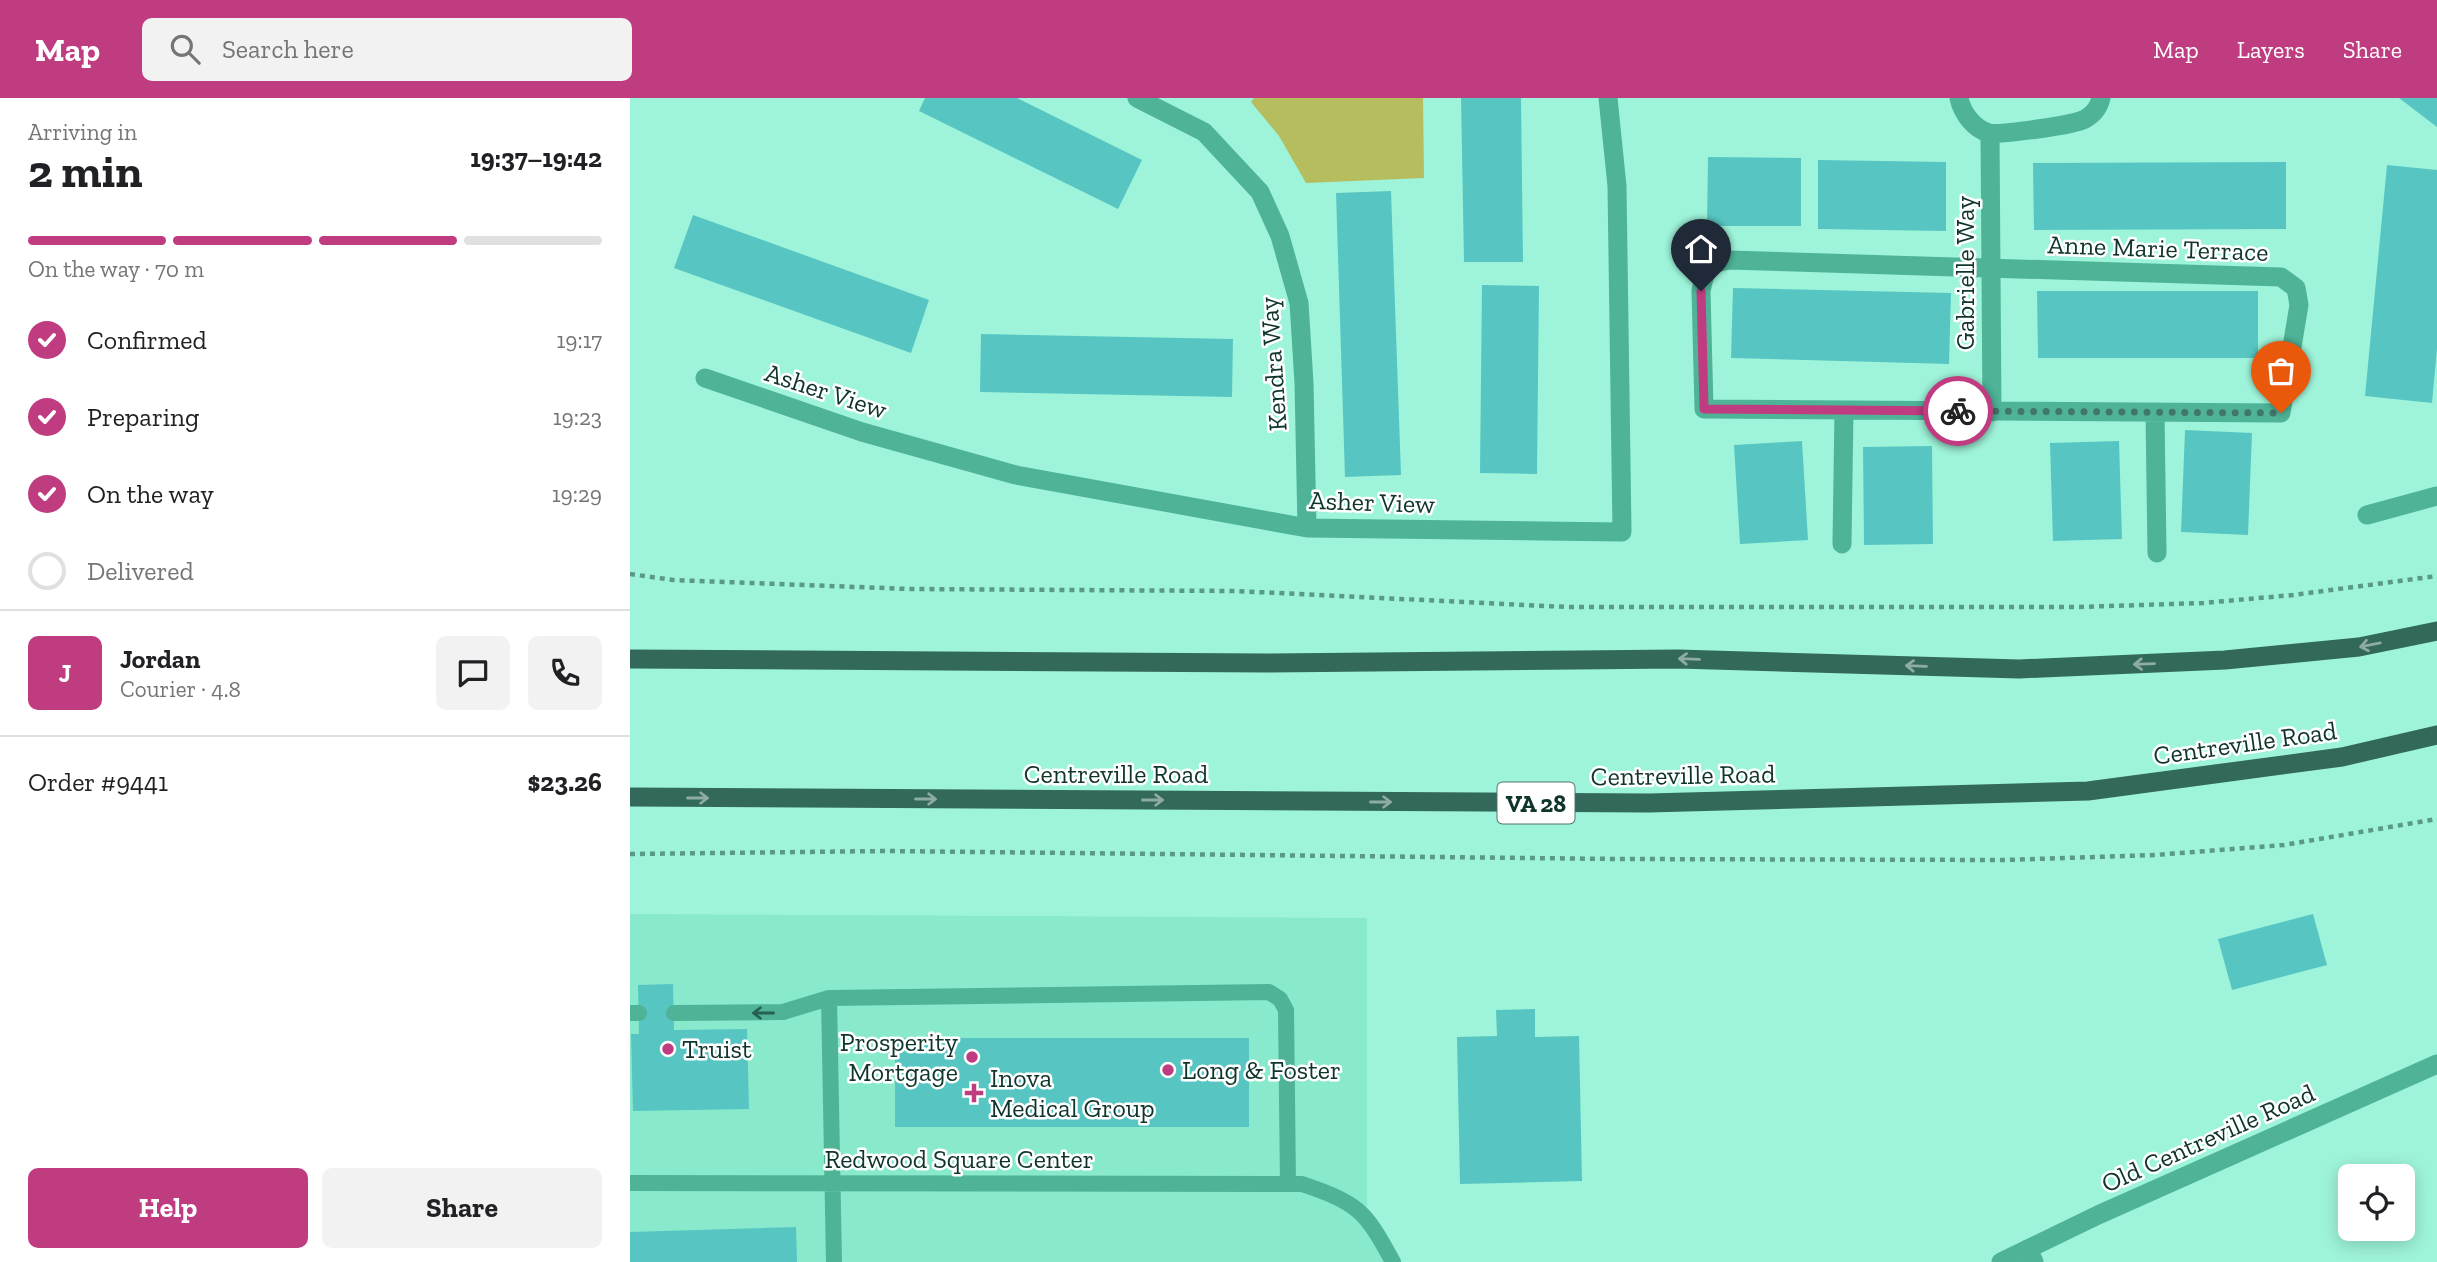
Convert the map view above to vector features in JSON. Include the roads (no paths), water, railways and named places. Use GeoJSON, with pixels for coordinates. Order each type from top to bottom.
{"type":"FeatureCollection","features":[{"type":"Feature","properties":{"kind":"highway"},"geometry":{"type":"LineString","coordinates":[[630,659],[1266,663],[1678,659],[2019,669],[2225,660],[2359,647],[2437,631]]}},
{"type":"Feature","properties":{"kind":"highway","name":"Centreville Road"},"geometry":{"type":"LineString","coordinates":[[630,797],[1649,803],[2088,791],[2342,757],[2437,734]]}},
{"type":"Feature","properties":{"kind":"street","name":"Kendra Way"},"geometry":{"type":"LineString","coordinates":[[1137,98],[1204,132],[1260,192],[1280,236],[1300,303],[1307,528]]}},
{"type":"Feature","properties":{"kind":"street","name":"Asher View"},"geometry":{"type":"LineString","coordinates":[[705,378],[862,432],[1016,475],[1307,528],[1622,532],[1617,186],[1608,98]]}},
{"type":"Feature","properties":{"kind":"street"},"geometry":{"type":"LineString","coordinates":[[1959,98],[1973,125],[1990,133],[2063,125],[2085,119],[2099,107],[2101,98]]}},
{"type":"Feature","properties":{"kind":"street","name":"Gabrielle Way"},"geometry":{"type":"LineString","coordinates":[[1990,133],[1992,412]]}},
{"type":"Feature","properties":{"kind":"street","name":"Anne Marie Terrace"},"geometry":{"type":"LineString","coordinates":[[1729,260],[1991,270],[2281,277],[2296,288],[2299,305],[2281,413],[1704,409],[1701,291],[1705,272],[1717,262],[1729,260]]}},
{"type":"Feature","properties":{"kind":"street"},"geometry":{"type":"LineString","coordinates":[[1842,544],[1844,410]]}},
{"type":"Feature","properties":{"kind":"street"},"geometry":{"type":"LineString","coordinates":[[2155,412],[2157,554]]}},
{"type":"Feature","properties":{"kind":"street"},"geometry":{"type":"LineString","coordinates":[[2367,515],[2437,496]]}},
{"type":"Feature","properties":{"kind":"street","name":"Old Centreville Road"},"geometry":{"type":"LineString","coordinates":[[2001,1262],[2031,1255],[2098,1215],[2437,1064]]}},
{"type":"Feature","properties":{"kind":"lane"},"geometry":{"type":"LineString","coordinates":[[674,1013],[783,1013],[829,998],[1269,992],[1280,999],[1286,1010],[1288,1184]]}},
{"type":"Feature","properties":{"kind":"lane"},"geometry":{"type":"LineString","coordinates":[[829,998],[834,1262]]}},
{"type":"Feature","properties":{"kind":"lane","name":"Redwood Square Center"},"geometry":{"type":"LineString","coordinates":[[630,1183],[1302,1185],[1339,1197],[1359,1209],[1374,1228],[1392,1262]]}},
{"type":"Feature","properties":{"kind":"place","name":"Truist"},"geometry":{"type":"Point","coordinates":[668,1049]}},
{"type":"Feature","properties":{"kind":"place","name":"Prosperity Mortgage"},"geometry":{"type":"Point","coordinates":[972,1057]}},
{"type":"Feature","properties":{"kind":"place","name":"Long & Foster"},"geometry":{"type":"Point","coordinates":[1168,1070]}},
{"type":"Feature","properties":{"kind":"place","name":"Inova Medical Group"},"geometry":{"type":"Point","coordinates":[974,1093]}}]}
